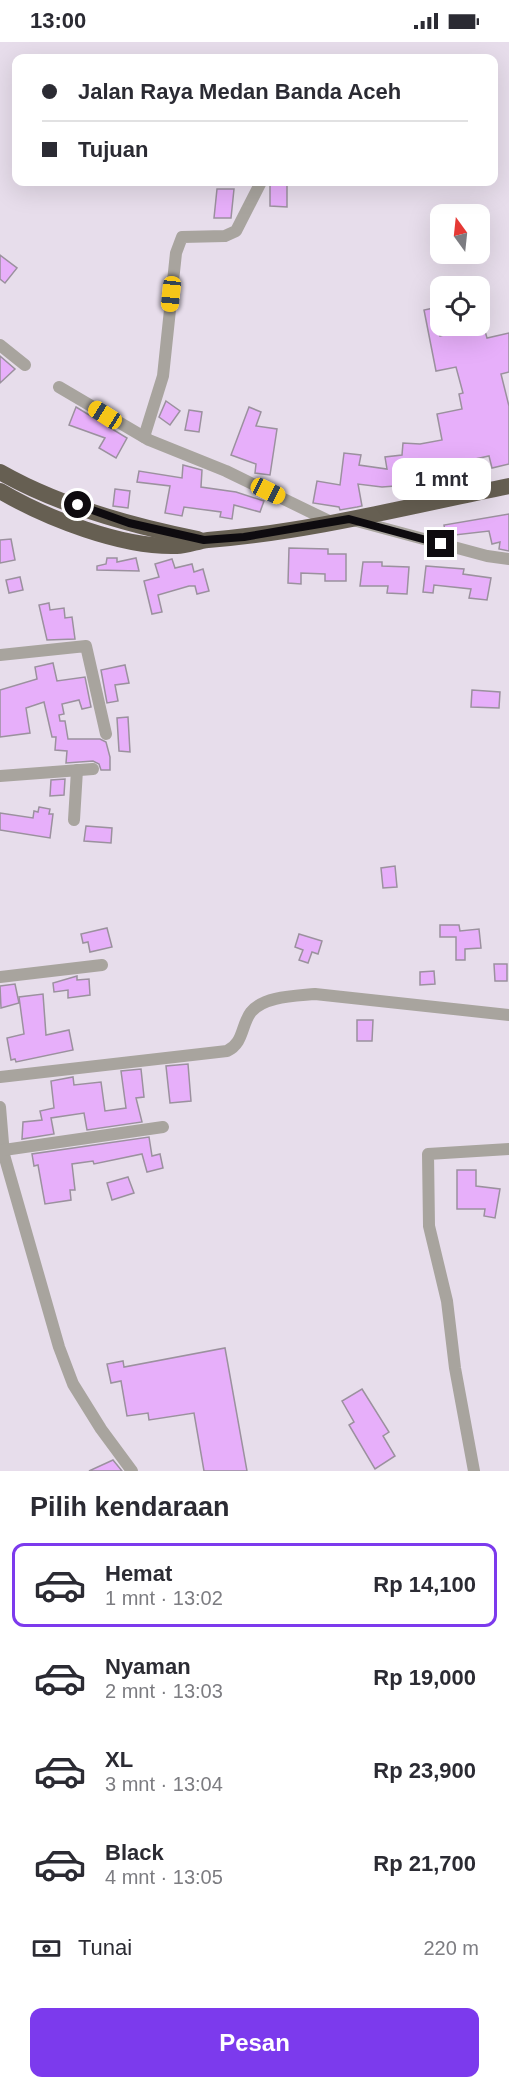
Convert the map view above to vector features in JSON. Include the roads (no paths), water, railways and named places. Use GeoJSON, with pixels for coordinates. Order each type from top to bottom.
{"type":"FeatureCollection","features":[{"type":"Feature","properties":{"kind":"highway"},"geometry":{"type":"LineString","coordinates":[[0,472],[112,518],[204,540]]}},
{"type":"Feature","properties":{"kind":"highway"},"geometry":{"type":"LineString","coordinates":[[0,491],[64,522],[114,538],[178,547],[204,540],[244,537],[349,519],[509,486]]}},
{"type":"Feature","properties":{"kind":"street"},"geometry":{"type":"LineString","coordinates":[[144,437],[163,376],[176,254],[182,237],[225,236],[236,231],[259,186]]}},
{"type":"Feature","properties":{"kind":"street"},"geometry":{"type":"LineString","coordinates":[[0,345],[25,365]]}},
{"type":"Feature","properties":{"kind":"street"},"geometry":{"type":"LineString","coordinates":[[59,387],[144,437],[226,471],[331,522]]}},
{"type":"Feature","properties":{"kind":"street"},"geometry":{"type":"LineString","coordinates":[[349,519],[487,556],[509,559]]}},
{"type":"Feature","properties":{"kind":"street"},"geometry":{"type":"LineString","coordinates":[[0,655],[86,646],[106,734]]}},
{"type":"Feature","properties":{"kind":"street"},"geometry":{"type":"LineString","coordinates":[[0,776],[93,769]]}},
{"type":"Feature","properties":{"kind":"street"},"geometry":{"type":"LineString","coordinates":[[74,820],[77,770]]}},
{"type":"Feature","properties":{"kind":"street"},"geometry":{"type":"LineString","coordinates":[[0,977],[102,965]]}},
{"type":"Feature","properties":{"kind":"street"},"geometry":{"type":"LineString","coordinates":[[0,1077],[227,1051],[239,1042],[253,1009],[266,1002],[295,996],[315,994],[509,1015]]}},
{"type":"Feature","properties":{"kind":"street"},"geometry":{"type":"LineString","coordinates":[[0,1107],[4,1150],[26,1236],[70,1375],[101,1429],[132,1471]]}},
{"type":"Feature","properties":{"kind":"street"},"geometry":{"type":"LineString","coordinates":[[4,1150],[163,1127]]}},
{"type":"Feature","properties":{"kind":"street"},"geometry":{"type":"LineString","coordinates":[[474,1471],[455,1368],[447,1301],[429,1226],[428,1154],[509,1149]]}}]}
